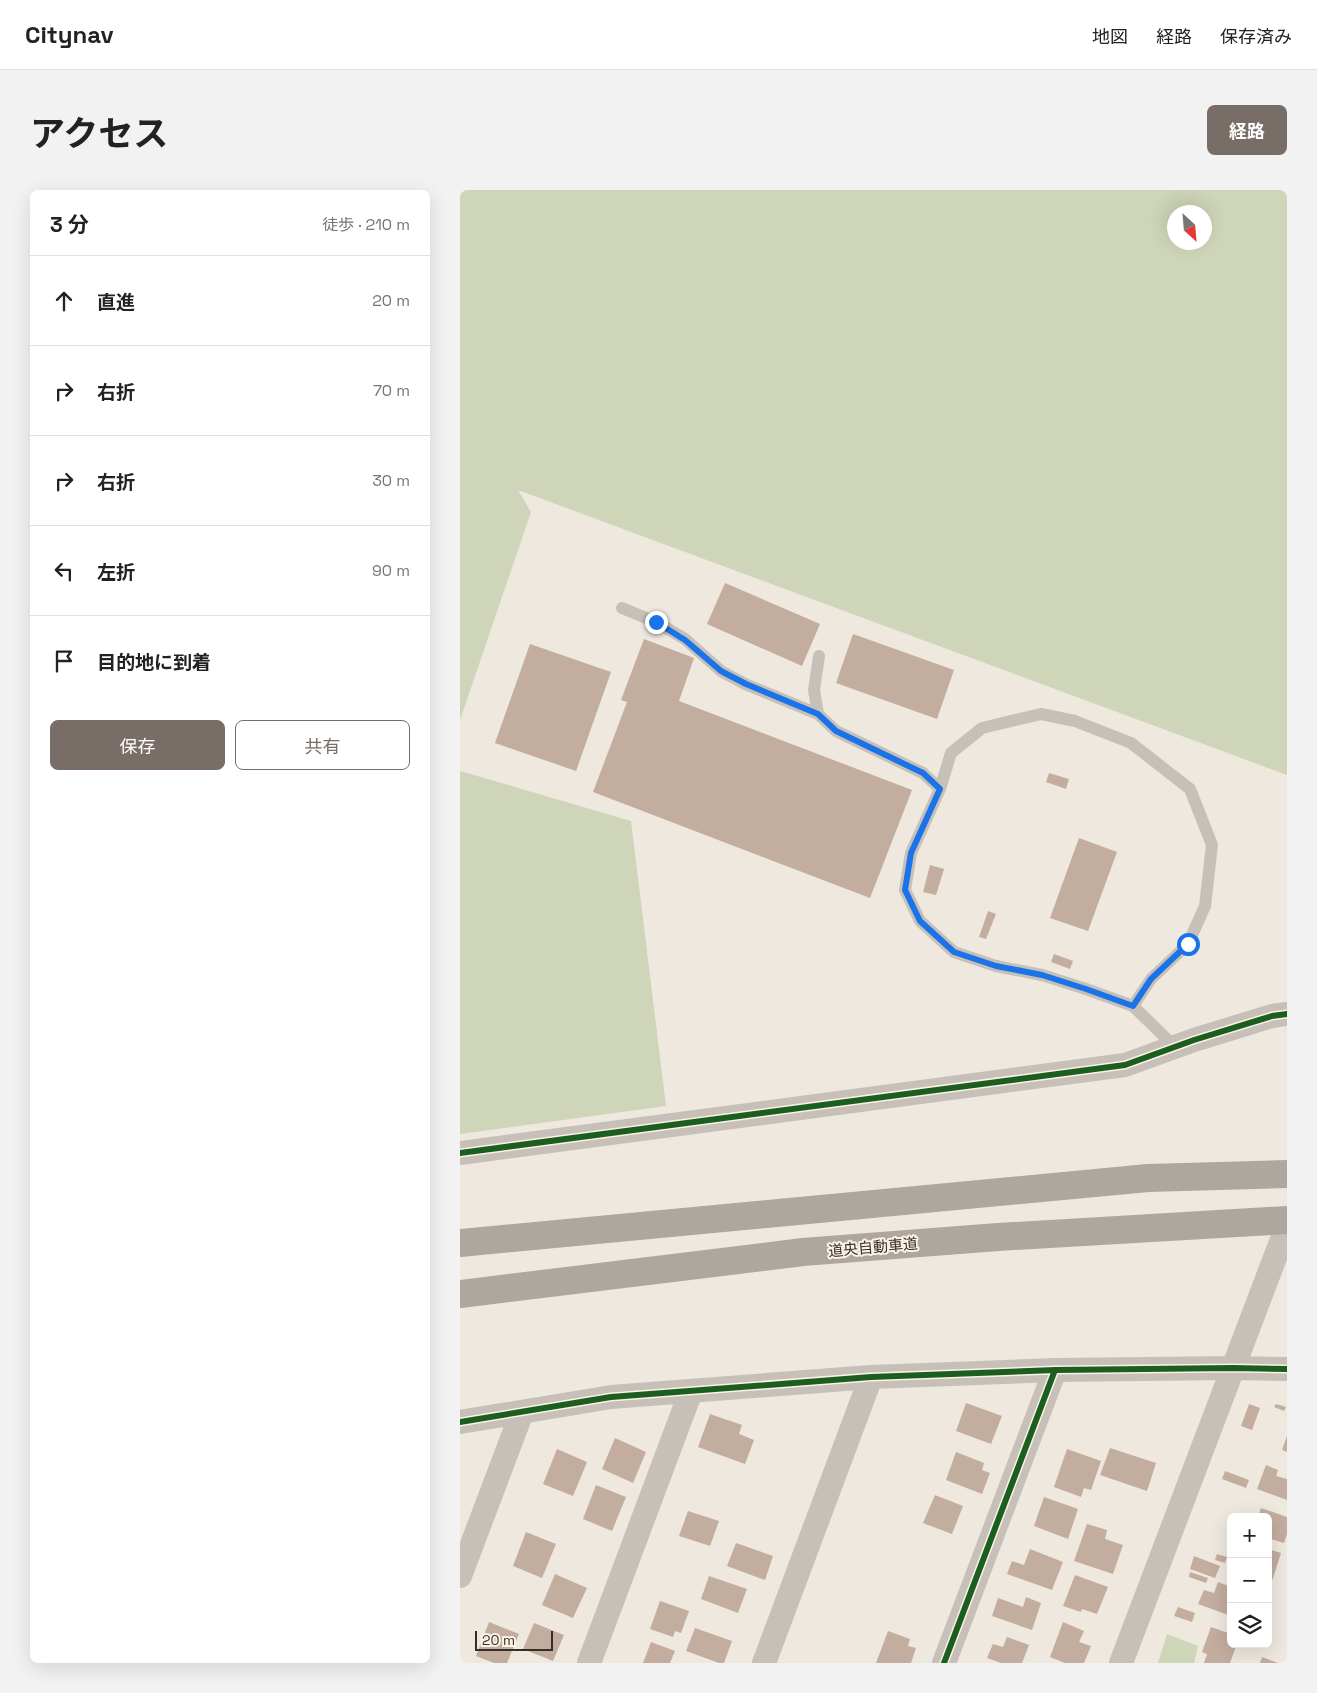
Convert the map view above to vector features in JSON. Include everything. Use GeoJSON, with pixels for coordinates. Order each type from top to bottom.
{"type":"FeatureCollection","features":[{"type":"Feature","properties":{"kind":"highway"},"geometry":{"type":"LineString","coordinates":[[460,1243],[1148,1178],[1287,1174]]}},
{"type":"Feature","properties":{"kind":"highway","name":"道央自動車道"},"geometry":{"type":"LineString","coordinates":[[460,1294],[803,1252],[998,1237],[1287,1220]]}},
{"type":"Feature","properties":{"kind":"highway"},"geometry":{"type":"LineString","coordinates":[[460,1311],[803,1252]]}},
{"type":"Feature","properties":{"kind":"street"},"geometry":{"type":"LineString","coordinates":[[460,1153],[1126,1064],[1272,1016],[1287,1014]]}},
{"type":"Feature","properties":{"kind":"street"},"geometry":{"type":"LineString","coordinates":[[1122,1663],[1287,1226]]}},
{"type":"Feature","properties":{"kind":"street"},"geometry":{"type":"LineString","coordinates":[[460,1422],[611,1397],[871,1377],[1056,1370],[1287,1369]]}},
{"type":"Feature","properties":{"kind":"street"},"geometry":{"type":"LineString","coordinates":[[944,1663],[1056,1370]]}},
{"type":"Feature","properties":{"kind":"street"},"geometry":{"type":"LineString","coordinates":[[764,1663],[871,1377]]}},
{"type":"Feature","properties":{"kind":"street"},"geometry":{"type":"LineString","coordinates":[[590,1663],[691,1390]]}},
{"type":"Feature","properties":{"kind":"street"},"geometry":{"type":"LineString","coordinates":[[460,1576],[522,1412]]}},
{"type":"Feature","properties":{"kind":"lane"},"geometry":{"type":"LineString","coordinates":[[622,608],[656,622],[685,640],[721,671],[746,684],[818,714],[836,731],[923,773],[940,789]]}},
{"type":"Feature","properties":{"kind":"lane"},"geometry":{"type":"LineString","coordinates":[[818,714],[814,690],[819,656]]}},
{"type":"Feature","properties":{"kind":"lane"},"geometry":{"type":"LineString","coordinates":[[1133,1006],[1151,979],[1188,944],[1205,906],[1212,846],[1190,789],[1131,743],[1075,721],[1041,714],[982,728],[951,753],[940,789],[911,853],[905,890],[920,921],[954,952],[996,966],[1042,975],[1133,1006],[1175,1047]]}},
{"type":"Feature","properties":{"kind":"green space"},"geometry":{"type":"Polygon","coordinates":[[[460,190],[1287,190],[1287,775],[518,490],[531,512],[460,720],[460,190]]]}},
{"type":"Feature","properties":{"kind":"green space"},"geometry":{"type":"Polygon","coordinates":[[[460,771],[631,821],[666,1106],[460,1134],[460,771]]]}},
{"type":"Feature","properties":{"kind":"green space"},"geometry":{"type":"Polygon","coordinates":[[[1167,1634],[1198,1646],[1194,1663],[1158,1663],[1167,1634]]]}},
{"type":"Feature","properties":{"kind":"building"},"geometry":{"type":"Polygon","coordinates":[[[725,583],[820,624],[802,666],[707,624],[725,583]]]}},
{"type":"Feature","properties":{"kind":"building"},"geometry":{"type":"Polygon","coordinates":[[[853,634],[954,670],[937,719],[836,683],[853,634]]]}},
{"type":"Feature","properties":{"kind":"building"},"geometry":{"type":"Polygon","coordinates":[[[644,639],[694,658],[679,701],[912,790],[870,898],[593,792],[627,702],[621,700],[644,639]]]}},
{"type":"Feature","properties":{"kind":"building"},"geometry":{"type":"Polygon","coordinates":[[[530,644],[611,672],[576,771],[495,743],[530,644]]]}},
{"type":"Feature","properties":{"kind":"building"},"geometry":{"type":"Polygon","coordinates":[[[1049,773],[1069,779],[1066,789],[1046,782],[1049,773]]]}},
{"type":"Feature","properties":{"kind":"building"},"geometry":{"type":"Polygon","coordinates":[[[1079,838],[1117,852],[1088,931],[1050,918],[1079,838]]]}},
{"type":"Feature","properties":{"kind":"building"},"geometry":{"type":"Polygon","coordinates":[[[930,865],[944,869],[936,895],[923,892],[930,865]]]}},
{"type":"Feature","properties":{"kind":"building"},"geometry":{"type":"Polygon","coordinates":[[[988,911],[996,914],[986,939],[979,937],[988,911]]]}},
{"type":"Feature","properties":{"kind":"building"},"geometry":{"type":"Polygon","coordinates":[[[1054,954],[1073,961],[1070,969],[1051,962],[1054,954]]]}},
{"type":"Feature","properties":{"kind":"building"},"geometry":{"type":"Polygon","coordinates":[[[966,1403],[1002,1416],[991,1444],[956,1431],[966,1403]]]}},
{"type":"Feature","properties":{"kind":"building"},"geometry":{"type":"Polygon","coordinates":[[[1249,1404],[1260,1408],[1252,1430],[1241,1426],[1249,1404]]]}},
{"type":"Feature","properties":{"kind":"building"},"geometry":{"type":"Polygon","coordinates":[[[1276,1404],[1286,1407],[1284,1411],[1274,1407],[1276,1404]]]}},
{"type":"Feature","properties":{"kind":"building"},"geometry":{"type":"Polygon","coordinates":[[[710,1414],[742,1425],[739,1434],[754,1440],[745,1464],[698,1447],[710,1414]]]}},
{"type":"Feature","properties":{"kind":"building"},"geometry":{"type":"Polygon","coordinates":[[[1287,1436],[1287,1452],[1282,1450],[1287,1436]]]}},
{"type":"Feature","properties":{"kind":"building"},"geometry":{"type":"Polygon","coordinates":[[[615,1438],[646,1452],[633,1483],[602,1469],[615,1438]]]}},
{"type":"Feature","properties":{"kind":"building"},"geometry":{"type":"Polygon","coordinates":[[[1110,1448],[1156,1463],[1147,1491],[1100,1475],[1110,1448]]]}},
{"type":"Feature","properties":{"kind":"building"},"geometry":{"type":"Polygon","coordinates":[[[557,1449],[587,1462],[573,1496],[543,1484],[557,1449]]]}},
{"type":"Feature","properties":{"kind":"building"},"geometry":{"type":"Polygon","coordinates":[[[1067,1449],[1101,1461],[1091,1490],[1084,1488],[1081,1497],[1054,1487],[1067,1449]]]}},
{"type":"Feature","properties":{"kind":"building"},"geometry":{"type":"Polygon","coordinates":[[[956,1452],[984,1463],[982,1470],[990,1473],[982,1494],[946,1480],[956,1452]]]}},
{"type":"Feature","properties":{"kind":"building"},"geometry":{"type":"Polygon","coordinates":[[[1266,1465],[1278,1470],[1276,1476],[1287,1479],[1287,1500],[1257,1489],[1266,1465]]]}},
{"type":"Feature","properties":{"kind":"building"},"geometry":{"type":"Polygon","coordinates":[[[1225,1471],[1249,1480],[1246,1488],[1222,1479],[1225,1471]]]}},
{"type":"Feature","properties":{"kind":"building"},"geometry":{"type":"Polygon","coordinates":[[[596,1485],[626,1497],[612,1531],[583,1519],[596,1485]]]}},
{"type":"Feature","properties":{"kind":"building"},"geometry":{"type":"Polygon","coordinates":[[[935,1495],[963,1506],[952,1534],[923,1523],[935,1495]]]}},
{"type":"Feature","properties":{"kind":"building"},"geometry":{"type":"Polygon","coordinates":[[[1044,1497],[1078,1509],[1068,1539],[1034,1526],[1044,1497]]]}},
{"type":"Feature","properties":{"kind":"building"},"geometry":{"type":"Polygon","coordinates":[[[1261,1508],[1287,1517],[1287,1534],[1284,1543],[1272,1539],[1272,1513],[1259,1513],[1261,1508]]]}},
{"type":"Feature","properties":{"kind":"building"},"geometry":{"type":"Polygon","coordinates":[[[688,1511],[719,1521],[710,1546],[679,1536],[688,1511]]]}},
{"type":"Feature","properties":{"kind":"building"},"geometry":{"type":"Polygon","coordinates":[[[1087,1524],[1107,1530],[1105,1539],[1123,1545],[1113,1574],[1074,1561],[1087,1524]]]}},
{"type":"Feature","properties":{"kind":"building"},"geometry":{"type":"Polygon","coordinates":[[[526,1532],[556,1544],[542,1578],[513,1566],[526,1532]]]}},
{"type":"Feature","properties":{"kind":"building"},"geometry":{"type":"Polygon","coordinates":[[[736,1543],[773,1556],[765,1580],[727,1566],[736,1543]]]}},
{"type":"Feature","properties":{"kind":"building"},"geometry":{"type":"Polygon","coordinates":[[[1030,1549],[1063,1562],[1052,1590],[1007,1574],[1012,1561],[1024,1565],[1030,1549]]]}},
{"type":"Feature","properties":{"kind":"building"},"geometry":{"type":"Polygon","coordinates":[[[1272,1550],[1281,1553],[1272,1581],[1272,1550]]]}},
{"type":"Feature","properties":{"kind":"building"},"geometry":{"type":"Polygon","coordinates":[[[1217,1554],[1227,1557],[1225,1563],[1215,1560],[1217,1554]]]}},
{"type":"Feature","properties":{"kind":"building"},"geometry":{"type":"Polygon","coordinates":[[[1194,1556],[1220,1566],[1215,1578],[1190,1569],[1194,1556]]]}},
{"type":"Feature","properties":{"kind":"building"},"geometry":{"type":"Polygon","coordinates":[[[1190,1572],[1208,1578],[1206,1583],[1189,1577],[1190,1572]]]}},
{"type":"Feature","properties":{"kind":"building"},"geometry":{"type":"Polygon","coordinates":[[[555,1574],[587,1588],[573,1618],[542,1605],[555,1574]]]}},
{"type":"Feature","properties":{"kind":"building"},"geometry":{"type":"Polygon","coordinates":[[[1075,1575],[1108,1587],[1097,1614],[1082,1609],[1081,1612],[1063,1606],[1075,1575]]]}},
{"type":"Feature","properties":{"kind":"building"},"geometry":{"type":"Polygon","coordinates":[[[709,1576],[747,1589],[738,1613],[701,1599],[709,1576]]]}},
{"type":"Feature","properties":{"kind":"building"},"geometry":{"type":"Polygon","coordinates":[[[1218,1582],[1227,1585],[1227,1615],[1198,1604],[1204,1590],[1214,1593],[1218,1582]]]}},
{"type":"Feature","properties":{"kind":"building"},"geometry":{"type":"Polygon","coordinates":[[[1026,1597],[1041,1603],[1032,1630],[992,1616],[998,1598],[1023,1607],[1026,1597]]]}},
{"type":"Feature","properties":{"kind":"building"},"geometry":{"type":"Polygon","coordinates":[[[660,1601],[689,1611],[681,1633],[675,1631],[673,1637],[650,1629],[660,1601]]]}},
{"type":"Feature","properties":{"kind":"building"},"geometry":{"type":"Polygon","coordinates":[[[1178,1607],[1195,1613],[1192,1622],[1174,1616],[1178,1607]]]}},
{"type":"Feature","properties":{"kind":"building"},"geometry":{"type":"Polygon","coordinates":[[[489,1622],[519,1634],[507,1663],[494,1663],[476,1656],[489,1622]]]}},
{"type":"Feature","properties":{"kind":"building"},"geometry":{"type":"Polygon","coordinates":[[[1063,1622],[1084,1631],[1079,1642],[1091,1646],[1084,1663],[1065,1663],[1050,1657],[1063,1622]]]}},
{"type":"Feature","properties":{"kind":"building"},"geometry":{"type":"Polygon","coordinates":[[[534,1623],[564,1635],[553,1661],[523,1649],[534,1623]]]}},
{"type":"Feature","properties":{"kind":"building"},"geometry":{"type":"Polygon","coordinates":[[[1211,1627],[1227,1633],[1227,1648],[1236,1648],[1230,1663],[1204,1663],[1207,1654],[1202,1652],[1211,1627]]]}},
{"type":"Feature","properties":{"kind":"building"},"geometry":{"type":"Polygon","coordinates":[[[695,1628],[732,1641],[724,1663],[719,1663],[686,1651],[695,1628]]]}},
{"type":"Feature","properties":{"kind":"building"},"geometry":{"type":"Polygon","coordinates":[[[888,1631],[910,1639],[908,1646],[916,1648],[911,1663],[876,1663],[888,1631]]]}},
{"type":"Feature","properties":{"kind":"building"},"geometry":{"type":"Polygon","coordinates":[[[1007,1637],[1029,1645],[1022,1663],[1001,1663],[987,1658],[993,1644],[1003,1647],[1007,1637]]]}},
{"type":"Feature","properties":{"kind":"building"},"geometry":{"type":"Polygon","coordinates":[[[651,1642],[675,1651],[670,1663],[643,1663],[651,1642]]]}},
{"type":"Feature","properties":{"kind":"building"},"geometry":{"type":"Polygon","coordinates":[[[1262,1657],[1278,1663],[1260,1663],[1262,1657]]]}},
{"type":"Feature","properties":{"kind":"cycle path"},"geometry":{"type":"LineString","coordinates":[[460,1153],[1125,1065],[1194,1040],[1272,1016],[1287,1014]]}},
{"type":"Feature","properties":{"kind":"cycle path"},"geometry":{"type":"LineString","coordinates":[[460,1422],[611,1397],[871,1377],[1055,1370],[1287,1369]]}},
{"type":"Feature","properties":{"kind":"cycle path"},"geometry":{"type":"LineString","coordinates":[[944,1663],[1055,1370]]}},
{"type":"Feature","properties":{"kind":"route"},"geometry":{"type":"LineString","coordinates":[[656,622],[685,640],[721,671],[746,684],[818,714],[836,731],[923,773],[940,789],[911,853],[905,890],[920,921],[954,952],[996,966],[1042,975],[1133,1006],[1151,979],[1188,944]]}}]}
